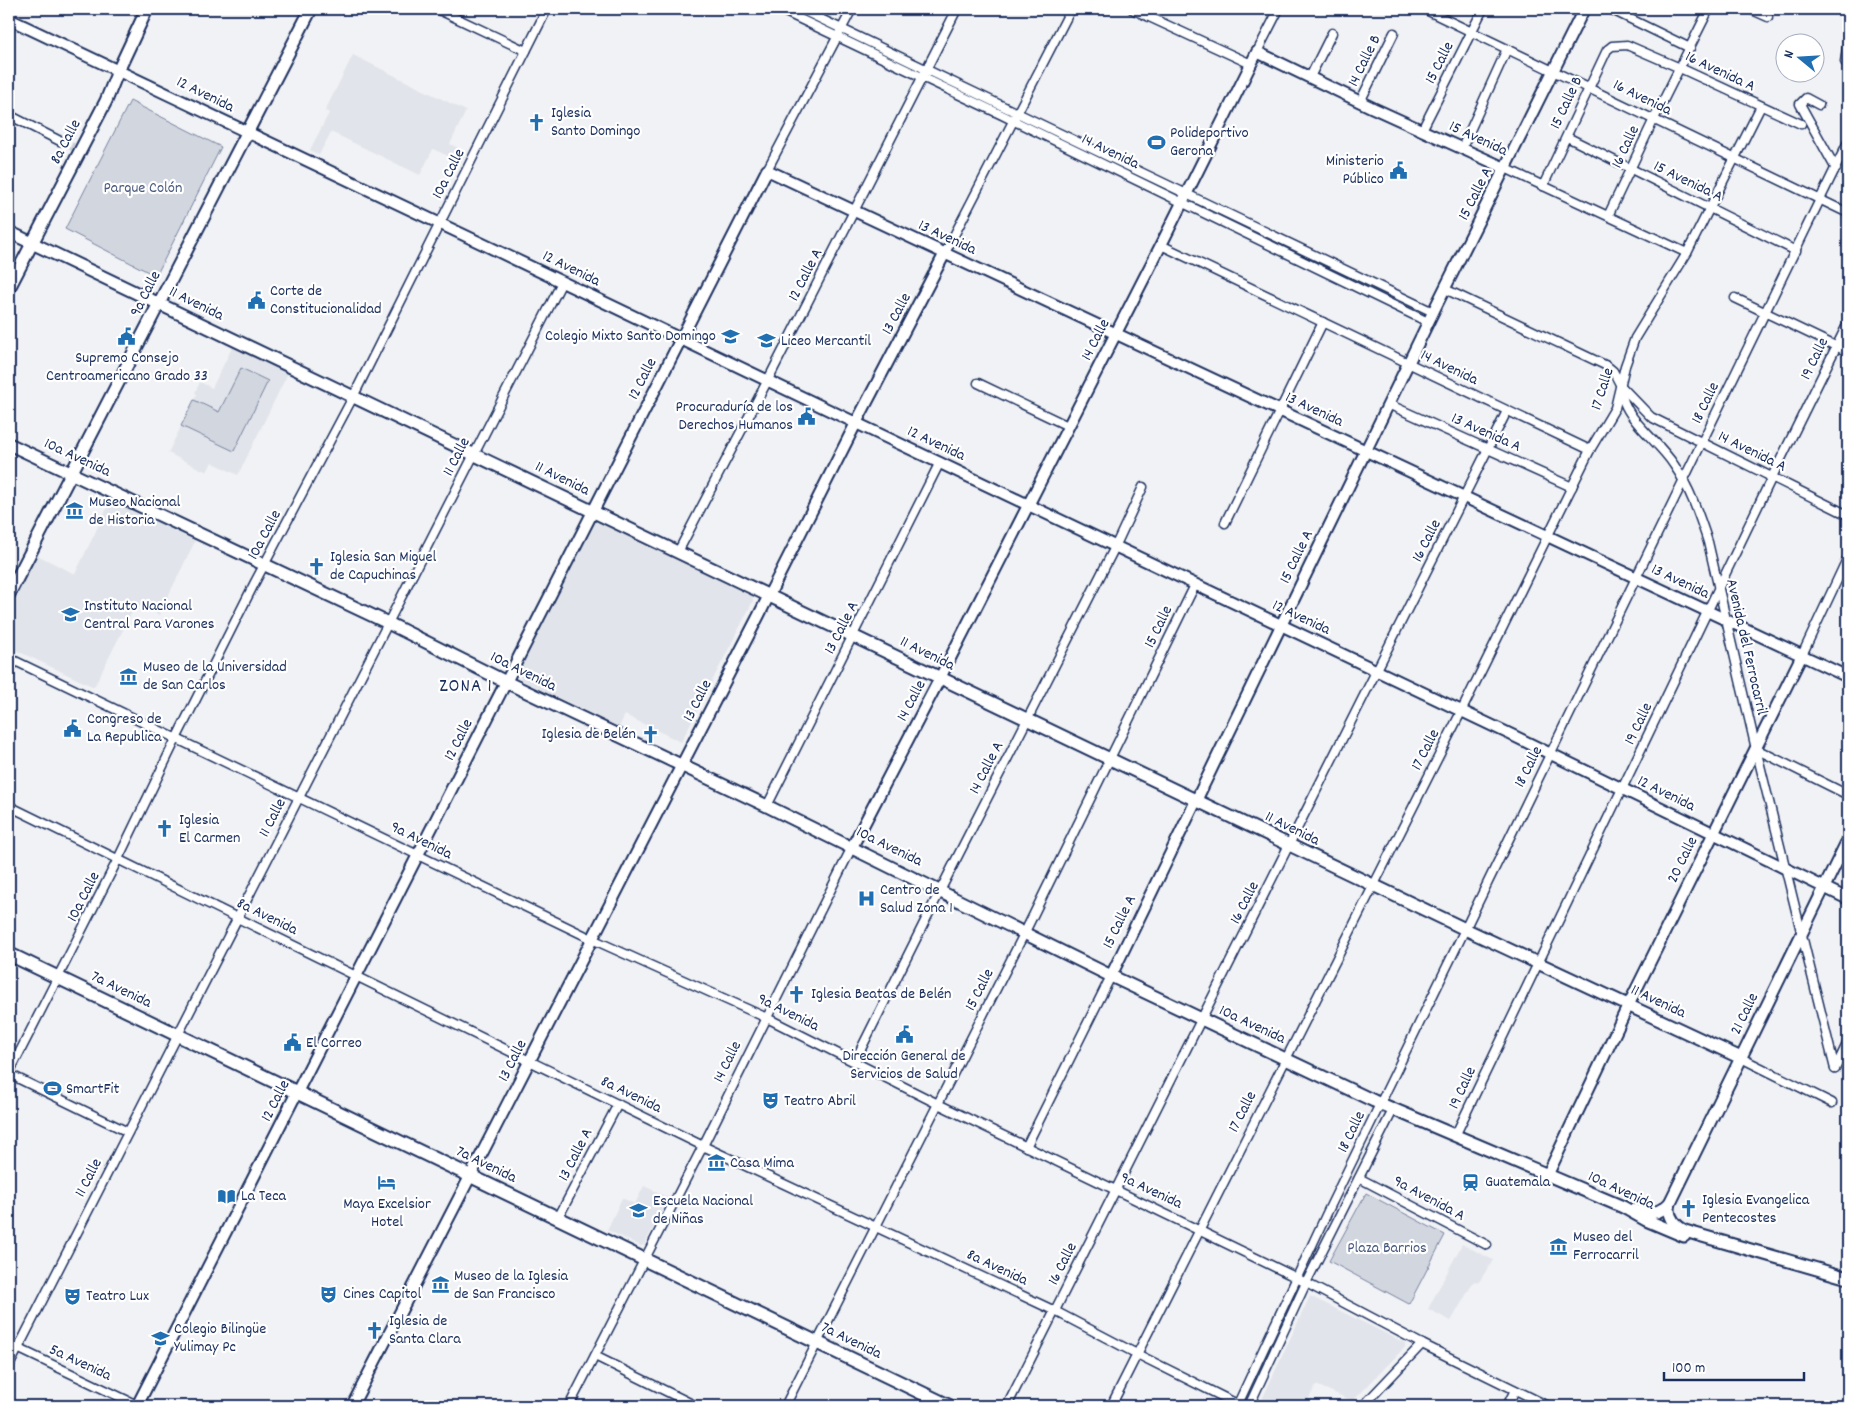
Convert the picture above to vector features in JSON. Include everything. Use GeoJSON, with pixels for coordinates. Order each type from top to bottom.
{"type":"FeatureCollection","features":[{"type":"Feature","properties":{"kind":"main road","name":"8a Calle"},"geometry":{"type":"LineString","coordinates":[[9,288],[106,101],[147,9]]}},
{"type":"Feature","properties":{"kind":"main road","name":"9a Calle"},"geometry":{"type":"LineString","coordinates":[[9,594],[311,9]]}},
{"type":"Feature","properties":{"kind":"main road","name":"11 Avenida"},"geometry":{"type":"LineString","coordinates":[[9,232],[1537,964],[1741,1058]]}},
{"type":"Feature","properties":{"kind":"main road","name":"10a Avenida"},"geometry":{"type":"LineString","coordinates":[[9,444],[388,623],[506,682],[852,847],[1111,976],[1381,1105],[1623,1208],[1663,1228],[1703,1242],[1848,1285]]}},
{"type":"Feature","properties":{"kind":"main road","name":"7a Avenida"},"geometry":{"type":"LineString","coordinates":[[9,954],[949,1406]]}},
{"type":"Feature","properties":{"kind":"main road","name":"21 Calle"},"geometry":{"type":"LineString","coordinates":[[1670,1203],[1741,1058]]}},
{"type":"Feature","properties":{"kind":"main road","name":"10a Avenida"},"geometry":{"type":"LineString","coordinates":[[1670,1203],[1668,1212],[1682,1230],[1848,1278]]}},
{"type":"Feature","properties":{"kind":"main road"},"geometry":{"type":"LineString","coordinates":[[1623,1208],[1656,1213],[1670,1203]]}},
{"type":"Feature","properties":{"kind":"street"},"geometry":{"type":"LineString","coordinates":[[437,9],[526,51]]}},
{"type":"Feature","properties":{"kind":"street","name":"10a Calle"},"geometry":{"type":"LineString","coordinates":[[9,1074],[118,859],[176,739],[353,397],[547,9]]}},
{"type":"Feature","properties":{"kind":"street","name":"14 Avenida"},"geometry":{"type":"LineString","coordinates":[[779,9],[840,33],[1015,116],[1184,198],[1428,322]]}},
{"type":"Feature","properties":{"kind":"street","name":"14 Avenida"},"geometry":{"type":"LineString","coordinates":[[800,9],[840,33]]}},
{"type":"Feature","properties":{"kind":"street","name":"12 Calle"},"geometry":{"type":"LineString","coordinates":[[138,1406],[766,170],[852,9]]}},
{"type":"Feature","properties":{"kind":"street","name":"12 Calle A"},"geometry":{"type":"LineString","coordinates":[[678,552],[855,211],[957,9]]}},
{"type":"Feature","properties":{"kind":"street","name":"13 Calle"},"geometry":{"type":"LineString","coordinates":[[352,1406],[1070,9]]}},
{"type":"Feature","properties":{"kind":"street"},"geometry":{"type":"LineString","coordinates":[[1132,9],[1251,64]]}},
{"type":"Feature","properties":{"kind":"street","name":"14 Calle"},"geometry":{"type":"LineString","coordinates":[[569,1406],[703,1146],[852,847],[1161,245],[1279,9]]}},
{"type":"Feature","properties":{"kind":"street","name":"16 Avenida"},"geometry":{"type":"LineString","coordinates":[[1424,9],[1848,213]]}},
{"type":"Feature","properties":{"kind":"street","name":"15 Calle"},"geometry":{"type":"LineString","coordinates":[[1422,130],[1483,9]]}},
{"type":"Feature","properties":{"kind":"street","name":"15 Calle A"},"geometry":{"type":"LineString","coordinates":[[1026,1147],[1111,976],[1428,322],[1584,9]]}},
{"type":"Feature","properties":{"kind":"street"},"geometry":{"type":"LineString","coordinates":[[1610,9],[1690,48]]}},
{"type":"Feature","properties":{"kind":"street","name":"16 Calle"},"geometry":{"type":"LineString","coordinates":[[1608,216],[1709,9]]}},
{"type":"Feature","properties":{"kind":"street"},"geometry":{"type":"LineString","coordinates":[[1750,9],[1768,17]]}},
{"type":"Feature","properties":{"kind":"street","name":"12 Avenida"},"geometry":{"type":"LineString","coordinates":[[9,20],[440,223],[1551,754],[1848,899]]}},
{"type":"Feature","properties":{"kind":"street"},"geometry":{"type":"LineString","coordinates":[[1310,77],[1332,33]]}},
{"type":"Feature","properties":{"kind":"street","name":"14 Calle B"},"geometry":{"type":"LineString","coordinates":[[1360,102],[1394,33]]}},
{"type":"Feature","properties":{"kind":"street"},"geometry":{"type":"LineString","coordinates":[[1845,62],[1848,40]]}},
{"type":"Feature","properties":{"kind":"street","name":"15 Calle B"},"geometry":{"type":"LineString","coordinates":[[1543,186],[1608,50],[1612,46],[1627,46]]}},
{"type":"Feature","properties":{"kind":"street","name":"16 Avenida A"},"geometry":{"type":"LineString","coordinates":[[1627,46],[1680,68],[1801,124]]}},
{"type":"Feature","properties":{"kind":"street"},"geometry":{"type":"LineString","coordinates":[[1462,148],[1508,49]]}},
{"type":"Feature","properties":{"kind":"street","name":"15 Avenida"},"geometry":{"type":"LineString","coordinates":[[1257,52],[1360,102],[1687,253]]}},
{"type":"Feature","properties":{"kind":"street"},"geometry":{"type":"LineString","coordinates":[[1819,105],[1806,98],[1800,104],[1836,169]]}},
{"type":"Feature","properties":{"kind":"street","name":"17 Calle"},"geometry":{"type":"LineString","coordinates":[[1111,1406],[1372,885],[1461,712],[1590,450],[1615,408],[1620,385],[1636,338],[1687,253],[1761,106]]}},
{"type":"Feature","properties":{"kind":"street"},"geometry":{"type":"LineString","coordinates":[[9,115],[60,140]]}},
{"type":"Feature","properties":{"kind":"street","name":"15 Avenida A"},"geometry":{"type":"LineString","coordinates":[[1567,137],[1796,250]]}},
{"type":"Feature","properties":{"kind":"street","name":"18 Calle"},"geometry":{"type":"LineString","coordinates":[[1239,1406],[1297,1278],[1465,929],[1848,142]]}},
{"type":"Feature","properties":{"kind":"street","name":"13 Avenida"},"geometry":{"type":"LineString","coordinates":[[766,170],[1848,677]]}},
{"type":"Feature","properties":{"kind":"street","name":"14 Avenida"},"geometry":{"type":"LineString","coordinates":[[1184,198],[1433,312]]}},
{"type":"Feature","properties":{"kind":"street","name":"14 Avenida"},"geometry":{"type":"LineString","coordinates":[[1161,245],[1590,450]]}},
{"type":"Feature","properties":{"kind":"street","name":"11 Calle"},"geometry":{"type":"LineString","coordinates":[[9,1366],[562,282]]}},
{"type":"Feature","properties":{"kind":"street","name":"14 Avenida A"},"geometry":{"type":"LineString","coordinates":[[1445,289],[1607,366],[1613,372],[1620,385],[1651,418],[1848,515]]}},
{"type":"Feature","properties":{"kind":"street"},"geometry":{"type":"LineString","coordinates":[[1735,298],[1848,352]]}},
{"type":"Feature","properties":{"kind":"street"},"geometry":{"type":"LineString","coordinates":[[1225,522],[1323,322]]}},
{"type":"Feature","properties":{"kind":"street","name":"19 Calle"},"geometry":{"type":"LineString","coordinates":[[1455,1136],[1848,323]]}},
{"type":"Feature","properties":{"kind":"street"},"geometry":{"type":"LineString","coordinates":[[978,383],[1068,426]]}},
{"type":"Feature","properties":{"kind":"street","name":"Avenida del Ferrocarril"},"geometry":{"type":"LineString","coordinates":[[1620,385],[1623,400],[1629,411],[1662,447],[1684,481],[1698,512],[1708,542],[1756,749],[1835,1068],[1848,1042]]}},
{"type":"Feature","properties":{"kind":"street","name":"13 Avenida A"},"geometry":{"type":"LineString","coordinates":[[1388,404],[1572,487]]}},
{"type":"Feature","properties":{"kind":"street","name":"16 Calle"},"geometry":{"type":"LineString","coordinates":[[1007,1406],[1507,411]]}},
{"type":"Feature","properties":{"kind":"street","name":"13 Calle A"},"geometry":{"type":"LineString","coordinates":[[767,806],[940,462]]}},
{"type":"Feature","properties":{"kind":"street","name":"14 Calle A"},"geometry":{"type":"LineString","coordinates":[[855,1062],[1115,547],[1143,487]]}},
{"type":"Feature","properties":{"kind":"street","name":"20 Calle"},"geometry":{"type":"LineString","coordinates":[[1547,1176],[1848,557]]}},
{"type":"Feature","properties":{"kind":"street","name":"15 Calle"},"geometry":{"type":"LineString","coordinates":[[785,1406],[1025,932],[1195,585]]}},
{"type":"Feature","properties":{"kind":"street","name":"9a Avenida"},"geometry":{"type":"LineString","coordinates":[[9,658],[592,939],[767,1018],[938,1104],[1297,1278],[1422,1344],[1548,1406]]}},
{"type":"Feature","properties":{"kind":"street"},"geometry":{"type":"LineString","coordinates":[[1756,749],[1848,795]]}},
{"type":"Feature","properties":{"kind":"street","name":"8a Avenida"},"geometry":{"type":"LineString","coordinates":[[9,806],[703,1146],[1055,1311],[1239,1406]]}},
{"type":"Feature","properties":{"kind":"street","name":"21 Calle"},"geometry":{"type":"LineString","coordinates":[[1741,1058],[1848,839]]}},
{"type":"Feature","properties":{"kind":"street","name":"11 Avenida"},"geometry":{"type":"LineString","coordinates":[[1741,1058],[1832,1104]]}},
{"type":"Feature","properties":{"kind":"street"},"geometry":{"type":"LineString","coordinates":[[9,1074],[128,1132]]}},
{"type":"Feature","properties":{"kind":"street","name":"13 Calle A"},"geometry":{"type":"LineString","coordinates":[[558,1218],[618,1104]]}},
{"type":"Feature","properties":{"kind":"street","name":"18 Calle"},"geometry":{"type":"LineString","coordinates":[[1250,1406],[1306,1283],[1393,1110]]}},
{"type":"Feature","properties":{"kind":"street","name":"9a Avenida A"},"geometry":{"type":"LineString","coordinates":[[1359,1178],[1487,1245]]}},
{"type":"Feature","properties":{"kind":"street","name":"5a Avenida"},"geometry":{"type":"LineString","coordinates":[[9,1344],[138,1406]]}},
{"type":"Feature","properties":{"kind":"street"},"geometry":{"type":"LineString","coordinates":[[1363,1406],[1422,1344]]}},
{"type":"Feature","properties":{"kind":"street"},"geometry":{"type":"LineString","coordinates":[[595,1356],[696,1406]]}},
{"type":"Feature","properties":{"kind":"street"},"geometry":{"type":"LineString","coordinates":[[1507,1406],[1515,1390]]}},
{"type":"Feature","properties":{"kind":"shaded area"},"geometry":{"type":"Polygon","coordinates":[[[353,55],[466,111],[450,144],[466,152],[461,162],[433,149],[420,175],[331,132],[319,155],[310,150],[329,113],[325,111],[353,55]]]}},
{"type":"Feature","properties":{"kind":"shaded area"},"geometry":{"type":"Polygon","coordinates":[[[233,346],[288,373],[238,475],[212,462],[207,472],[168,453],[197,394],[195,393],[200,382],[212,388],[233,346]]]}},
{"type":"Feature","properties":{"kind":"shaded area"},"geometry":{"type":"Polygon","coordinates":[[[111,500],[195,541],[159,615],[136,604],[94,687],[9,647],[9,605],[35,554],[75,574],[111,500]]]}},
{"type":"Feature","properties":{"kind":"shaded area"},"geometry":{"type":"Polygon","coordinates":[[[599,522],[752,595],[753,601],[681,742],[625,715],[619,727],[521,680],[519,671],[593,524],[599,522]]]}},
{"type":"Feature","properties":{"kind":"shaded area","name":"Escuela Nacional de Niñas"},"geometry":{"type":"Polygon","coordinates":[[[644,1186],[669,1198],[644,1245],[641,1246],[607,1230],[622,1198],[635,1204],[644,1186]]]}},
{"type":"Feature","properties":{"kind":"shaded area"},"geometry":{"type":"Polygon","coordinates":[[[1462,1244],[1493,1260],[1479,1282],[1474,1281],[1451,1321],[1428,1309],[1462,1244]]]}},
{"type":"Feature","properties":{"kind":"shaded area"},"geometry":{"type":"Polygon","coordinates":[[[1310,1296],[1405,1343],[1405,1347],[1353,1401],[1316,1385],[1305,1406],[1259,1406],[1310,1296]]]}},
{"type":"Feature","properties":{"kind":"green space","name":"Parque Colón"},"geometry":{"type":"Polygon","coordinates":[[[130,101],[221,147],[156,276],[65,229],[130,101]]]}},
{"type":"Feature","properties":{"kind":"green space"},"geometry":{"type":"Polygon","coordinates":[[[241,368],[268,381],[234,451],[181,426],[194,400],[219,412],[241,368]]]}},
{"type":"Feature","properties":{"kind":"green space","name":"Plaza Barrios"},"geometry":{"type":"Polygon","coordinates":[[[1366,1193],[1445,1235],[1409,1304],[1329,1261],[1366,1193]]]}},
{"type":"Feature","properties":{"kind":"tunnel"},"geometry":{"type":"LineString","coordinates":[[60,141],[73,147]]}},
{"type":"Feature","properties":{"kind":"place","name":"Iglesia Santo Domingo"},"geometry":{"type":"Point","coordinates":[537,122]}},
{"type":"Feature","properties":{"kind":"place","name":"Polideportivo Gerona"},"geometry":{"type":"Point","coordinates":[1156,142]}},
{"type":"Feature","properties":{"kind":"place","name":"Ministerio Público"},"geometry":{"type":"Point","coordinates":[1398,170]}},
{"type":"Feature","properties":{"kind":"place","name":"Corte de Constitucionalidad"},"geometry":{"type":"Point","coordinates":[256,300]}},
{"type":"Feature","properties":{"kind":"place","name":"Supremo Consejo Centroamericano Grado 33"},"geometry":{"type":"Point","coordinates":[127,336]}},
{"type":"Feature","properties":{"kind":"place","name":"Colegio Mixto Santo Domingo"},"geometry":{"type":"Point","coordinates":[730,336]}},
{"type":"Feature","properties":{"kind":"place","name":"Liceo Mercantil"},"geometry":{"type":"Point","coordinates":[767,341]}},
{"type":"Feature","properties":{"kind":"place","name":"Procuraduría de los Derechos Humanos"},"geometry":{"type":"Point","coordinates":[807,416]}},
{"type":"Feature","properties":{"kind":"place","name":"Museo Nacional de Historia"},"geometry":{"type":"Point","coordinates":[75,511]}},
{"type":"Feature","properties":{"kind":"place","name":"Iglesia San Miguel de Capuchinas"},"geometry":{"type":"Point","coordinates":[316,566]}},
{"type":"Feature","properties":{"kind":"place","name":"Instituto Nacional Central Para Varones"},"geometry":{"type":"Point","coordinates":[70,615]}},
{"type":"Feature","properties":{"kind":"place","name":"Museo de la Universidad de San Carlos"},"geometry":{"type":"Point","coordinates":[129,676]}},
{"type":"Feature","properties":{"kind":"place","name":"Congreso de La Republica"},"geometry":{"type":"Point","coordinates":[73,728]}},
{"type":"Feature","properties":{"kind":"place","name":"Iglesia de Belén"},"geometry":{"type":"Point","coordinates":[650,734]}},
{"type":"Feature","properties":{"kind":"place","name":"Iglesia El Carmen"},"geometry":{"type":"Point","coordinates":[165,829]}},
{"type":"Feature","properties":{"kind":"place","name":"Centro de Salud Zona 1"},"geometry":{"type":"Point","coordinates":[866,899]}},
{"type":"Feature","properties":{"kind":"place","name":"Iglesia Beatas de Belén"},"geometry":{"type":"Point","coordinates":[797,994]}},
{"type":"Feature","properties":{"kind":"place","name":"Dirección General de Servicios de Salud"},"geometry":{"type":"Point","coordinates":[904,1035]}},
{"type":"Feature","properties":{"kind":"place","name":"El Correo"},"geometry":{"type":"Point","coordinates":[292,1043]}},
{"type":"Feature","properties":{"kind":"place","name":"SmartFit"},"geometry":{"type":"Point","coordinates":[52,1089]}},
{"type":"Feature","properties":{"kind":"place","name":"Teatro Abril"},"geometry":{"type":"Point","coordinates":[770,1101]}},
{"type":"Feature","properties":{"kind":"place","name":"Casa Mima"},"geometry":{"type":"Point","coordinates":[716,1163]}},
{"type":"Feature","properties":{"kind":"place","name":"Maya Excelsior Hotel"},"geometry":{"type":"Point","coordinates":[387,1182]}},
{"type":"Feature","properties":{"kind":"place","name":"Guatemala"},"geometry":{"type":"Point","coordinates":[1471,1182]}},
{"type":"Feature","properties":{"kind":"place","name":"La Teca"},"geometry":{"type":"Point","coordinates":[227,1196]}},
{"type":"Feature","properties":{"kind":"place","name":"Iglesia Evangelica Pentecostes"},"geometry":{"type":"Point","coordinates":[1688,1209]}},
{"type":"Feature","properties":{"kind":"place","name":"Escuela Nacional de Niñas"},"geometry":{"type":"Point","coordinates":[639,1210]}},
{"type":"Feature","properties":{"kind":"place","name":"Museo del Ferrocarril"},"geometry":{"type":"Point","coordinates":[1559,1246]}},
{"type":"Feature","properties":{"kind":"place","name":"Museo de la Iglesia de San Francisco"},"geometry":{"type":"Point","coordinates":[440,1285]}},
{"type":"Feature","properties":{"kind":"place","name":"Cines Capitol"},"geometry":{"type":"Point","coordinates":[329,1294]}},
{"type":"Feature","properties":{"kind":"place","name":"Teatro Lux"},"geometry":{"type":"Point","coordinates":[72,1296]}},
{"type":"Feature","properties":{"kind":"place","name":"Iglesia de Santa Clara"},"geometry":{"type":"Point","coordinates":[375,1330]}},
{"type":"Feature","properties":{"kind":"place","name":"Colegio Bilingüe Yulimay Pc"},"geometry":{"type":"Point","coordinates":[160,1338]}},
{"type":"Feature","properties":{"kind":"district","name":"ZONA 1"},"geometry":{"type":"Point","coordinates":[466,687]}}]}
